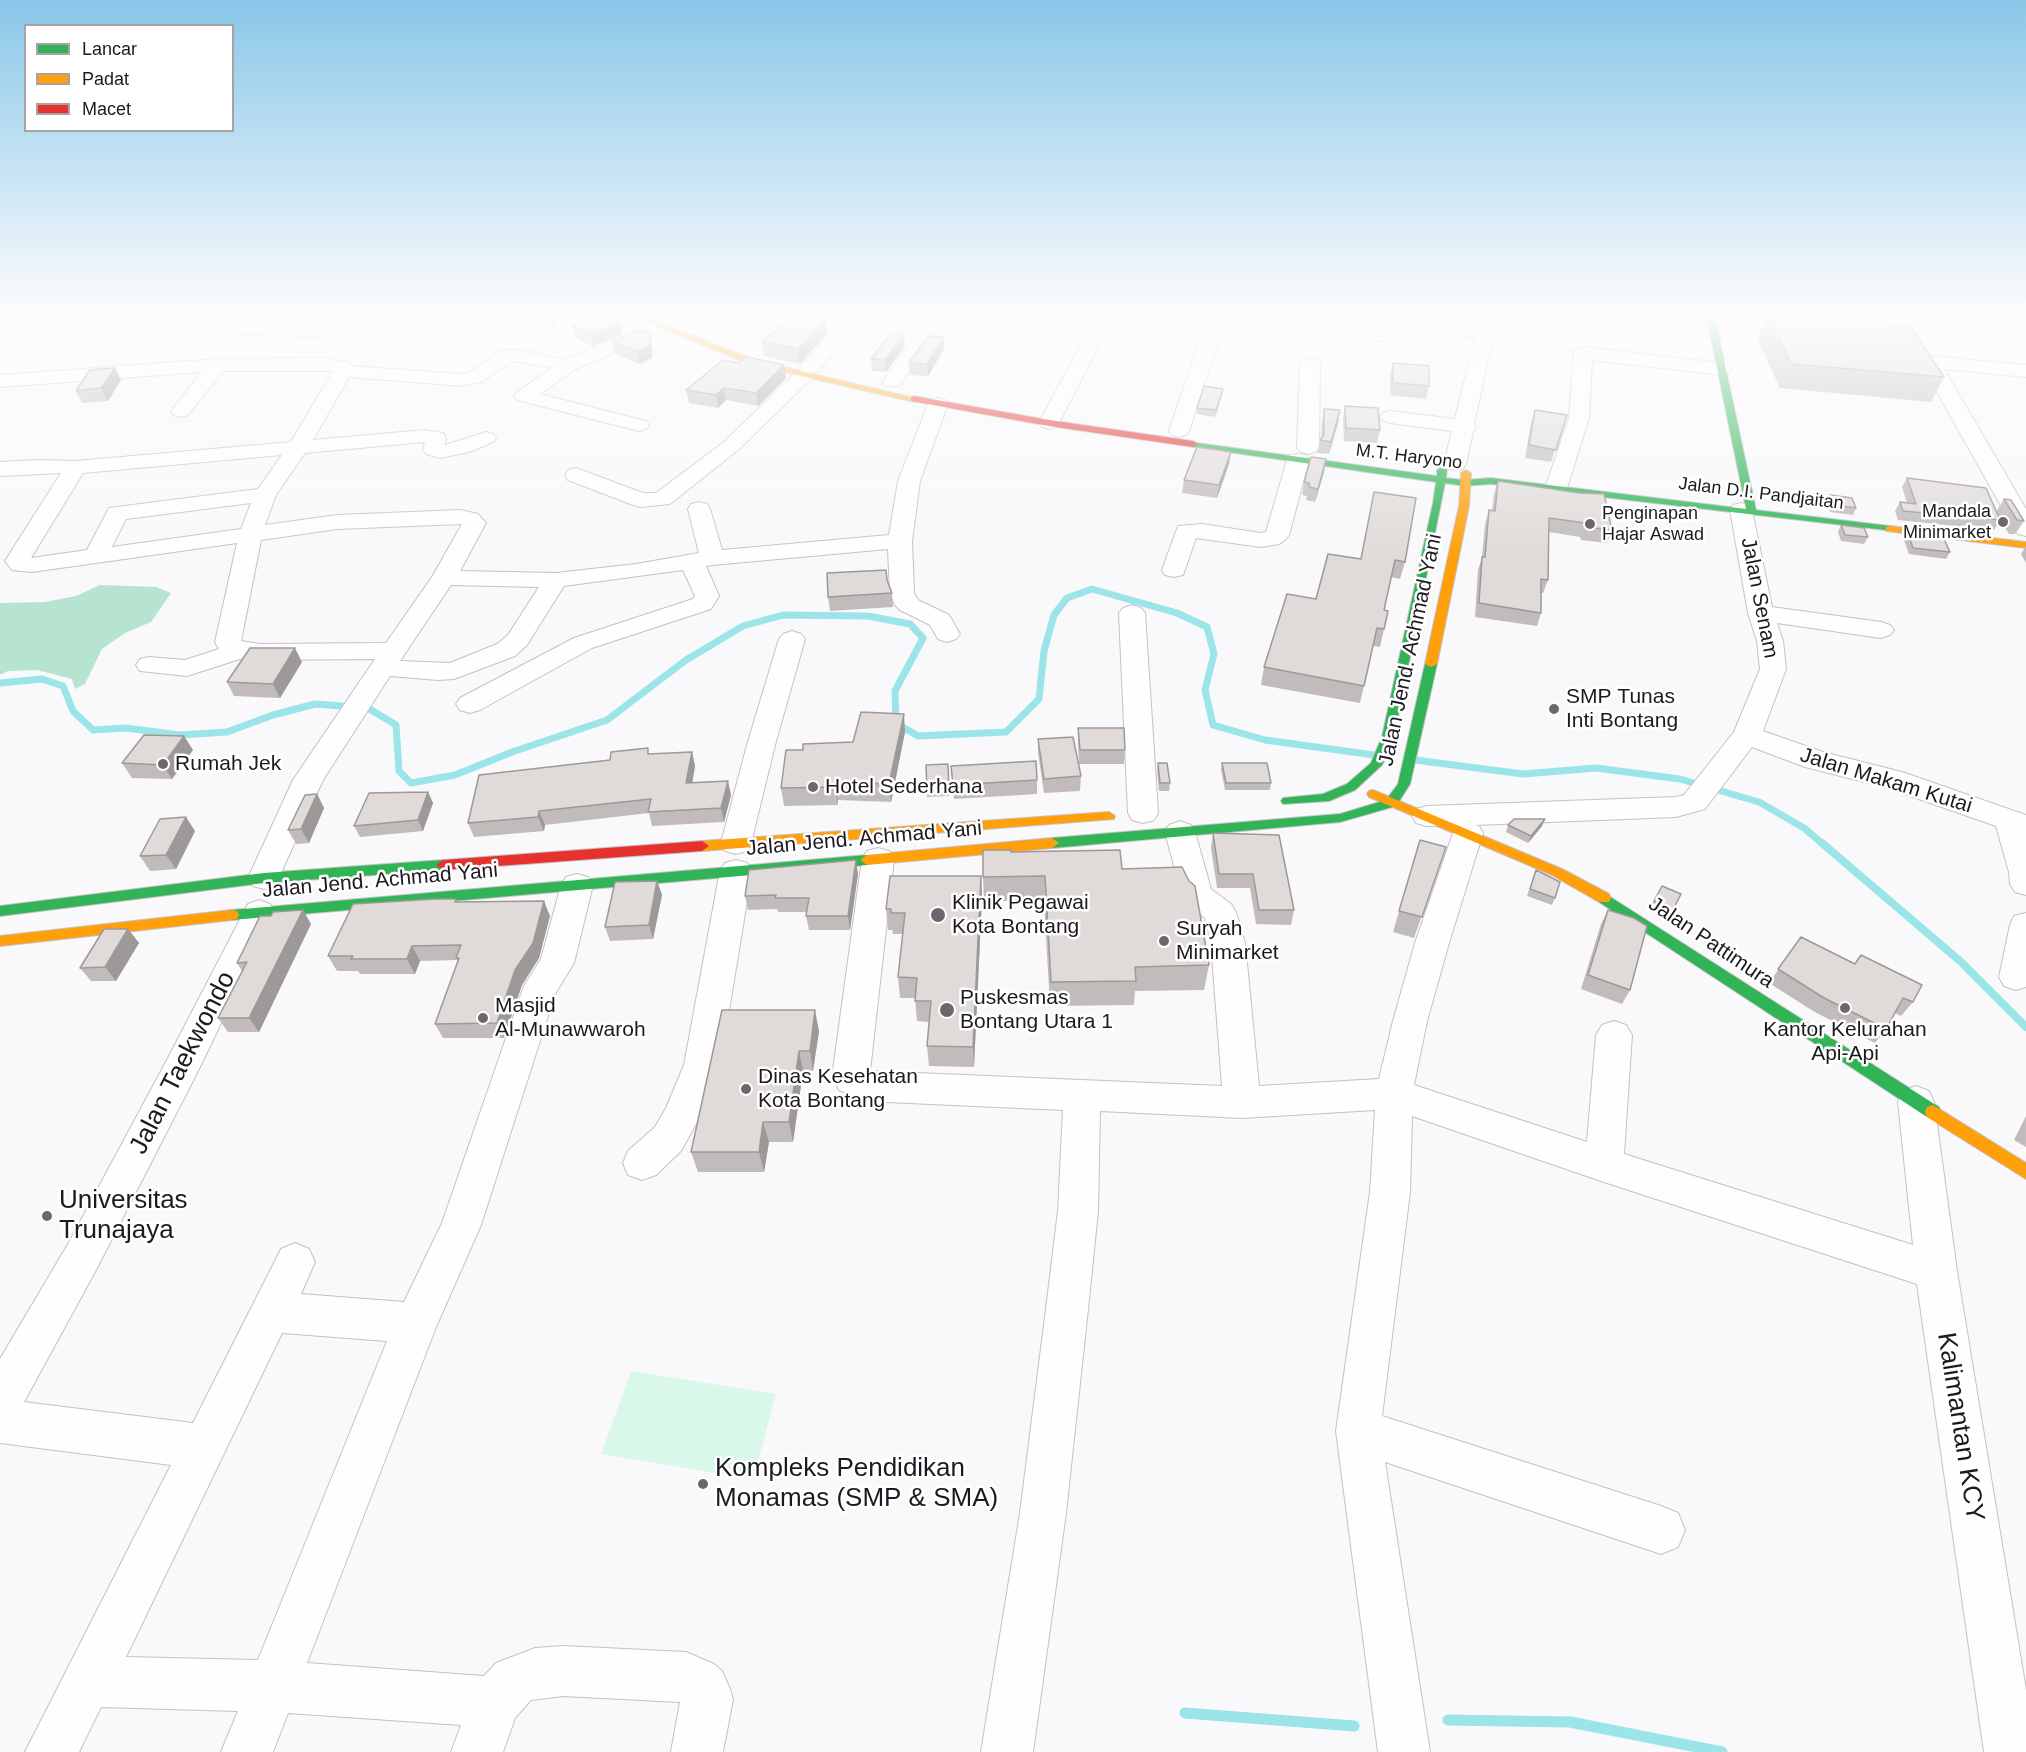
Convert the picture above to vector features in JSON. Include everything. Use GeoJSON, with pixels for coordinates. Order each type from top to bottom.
{"type":"FeatureCollection","features":[{"type":"Feature","properties":{"kind":"street"},"geometry":{"type":"LineString","coordinates":[[181,411],[193,396]]}},
{"type":"Feature","properties":{"kind":"street"},"geometry":{"type":"LineString","coordinates":[[329,396],[298,448],[265,495],[251,533],[228,642],[231,647],[260,652],[389,659],[438,672],[454,670],[506,650],[519,640],[556,580]]}},
{"type":"Feature","properties":{"kind":"street"},"geometry":{"type":"LineString","coordinates":[[524,396],[639,425]]}},
{"type":"Feature","properties":{"kind":"street"},"geometry":{"type":"LineString","coordinates":[[576,475],[641,500],[662,499],[731,446],[782,396]]}},
{"type":"Feature","properties":{"kind":"street","name":"M.T. Haryono"},"geometry":{"type":"LineString","coordinates":[[905,396],[938,404],[1179,431],[1303,454]]}},
{"type":"Feature","properties":{"kind":"street","name":"M.T. Haryono"},"geometry":{"type":"LineString","coordinates":[[955,396],[1052,417],[1491,481]]}},
{"type":"Feature","properties":{"kind":"street"},"geometry":{"type":"LineString","coordinates":[[1052,417],[1063,396]]}},
{"type":"Feature","properties":{"kind":"street"},"geometry":{"type":"LineString","coordinates":[[1179,431],[1191,396]]}},
{"type":"Feature","properties":{"kind":"street"},"geometry":{"type":"LineString","coordinates":[[1174,570],[1186,531],[1202,531],[1261,540],[1271,539],[1277,535],[1303,454],[1308,396]]}},
{"type":"Feature","properties":{"kind":"street"},"geometry":{"type":"LineString","coordinates":[[1454,474],[1471,396]]}},
{"type":"Feature","properties":{"kind":"street"},"geometry":{"type":"LineString","coordinates":[[1556,488],[1579,418],[1581,396]]}},
{"type":"Feature","properties":{"kind":"street"},"geometry":{"type":"LineString","coordinates":[[1727,396],[1746,511]]}},
{"type":"Feature","properties":{"kind":"street"},"geometry":{"type":"LineString","coordinates":[[1951,396],[2026,529]]}},
{"type":"Feature","properties":{"kind":"street"},"geometry":{"type":"LineString","coordinates":[[938,404],[909,481],[900,541],[904,600],[909,605],[940,620],[947,634]]}},
{"type":"Feature","properties":{"kind":"street"},"geometry":{"type":"LineString","coordinates":[[1390,417],[1466,427]]}},
{"type":"Feature","properties":{"kind":"street"},"geometry":{"type":"LineString","coordinates":[[0,469],[38,466],[76,467],[433,435],[436,437],[434,451],[440,452],[462,448],[486,438]]}},
{"type":"Feature","properties":{"kind":"street"},"geometry":{"type":"LineString","coordinates":[[76,467],[17,564],[32,566],[251,533]]}},
{"type":"Feature","properties":{"kind":"street","name":"Jalan Jend. Achmad Yani"},"geometry":{"type":"LineString","coordinates":[[1268,803],[1325,798],[1354,784],[1376,765],[1388,737],[1438,503],[1454,474]]}},
{"type":"Feature","properties":{"kind":"street","name":"Jalan Jend. Achmad Yani"},"geometry":{"type":"LineString","coordinates":[[0,941],[146,923],[262,895],[577,885],[847,835],[1145,817],[1340,818],[1391,803],[1404,784],[1464,506],[1454,474]]}},
{"type":"Feature","properties":{"kind":"street","name":"Jalan D.I. Pandjaitan"},"geometry":{"type":"LineString","coordinates":[[1491,481],[2026,545]]}},
{"type":"Feature","properties":{"kind":"street"},"geometry":{"type":"LineString","coordinates":[[96,556],[117,513],[265,495]]}},
{"type":"Feature","properties":{"kind":"street"},"geometry":{"type":"LineString","coordinates":[[470,704],[583,643],[702,604],[707,596],[699,509]]}},
{"type":"Feature","properties":{"kind":"street","name":"Jalan Senam"},"geometry":{"type":"LineString","coordinates":[[1427,816],[1676,807],[1694,802],[1747,735],[1773,669],[1770,641],[1761,613],[1746,511]]}},
{"type":"Feature","properties":{"kind":"street","name":"Jalan Taekwondo"},"geometry":{"type":"LineString","coordinates":[[0,1401],[82,1257],[181,1070],[262,895],[308,780],[444,578],[474,523],[470,519],[460,517],[337,522],[251,533]]}},
{"type":"Feature","properties":{"kind":"street"},"geometry":{"type":"LineString","coordinates":[[444,578],[556,580],[702,560],[900,541]]}},
{"type":"Feature","properties":{"kind":"street"},"geometry":{"type":"LineString","coordinates":[[1132,613],[1145,817],[1190,874],[1198,896],[1220,912],[1228,943],[1242,1102]]}},
{"type":"Feature","properties":{"kind":"street"},"geometry":{"type":"LineString","coordinates":[[1761,613],[1881,630]]}},
{"type":"Feature","properties":{"kind":"street"},"geometry":{"type":"LineString","coordinates":[[642,1163],[668,1140],[689,1099],[702,1065],[736,857],[761,746],[792,639]]}},
{"type":"Feature","properties":{"kind":"street"},"geometry":{"type":"LineString","coordinates":[[149,665],[187,668],[243,650]]}},
{"type":"Feature","properties":{"kind":"street","name":"Jalan Makam Kutai"},"geometry":{"type":"LineString","coordinates":[[1747,735],[1815,760],[1892,779],[2018,824]]}},
{"type":"Feature","properties":{"kind":"street","name":"Jalan Pattimura"},"geometry":{"type":"LineString","coordinates":[[1354,784],[1391,803],[1468,832],[1557,872],[1597,893],[2026,1172]]}},
{"type":"Feature","properties":{"kind":"street","name":"Jalan Jend. Achmad Yani"},"geometry":{"type":"LineString","coordinates":[[0,911],[262,895],[736,857],[862,860],[925,854],[1145,817]]}},
{"type":"Feature","properties":{"kind":"street"},"geometry":{"type":"LineString","coordinates":[[2018,824],[2026,884]]}},
{"type":"Feature","properties":{"kind":"street"},"geometry":{"type":"LineString","coordinates":[[922,829],[925,854]]}},
{"type":"Feature","properties":{"kind":"street"},"geometry":{"type":"LineString","coordinates":[[1404,1752],[1358,1431],[1390,1192],[1394,1094],[1410,1022],[1429,954],[1468,832]]}},
{"type":"Feature","properties":{"kind":"street"},"geometry":{"type":"LineString","coordinates":[[847,835],[862,860],[850,1070],[852,1079],[865,1086],[1242,1102],[1394,1094],[1604,1165],[1936,1270]]}},
{"type":"Feature","properties":{"kind":"street"},"geometry":{"type":"LineString","coordinates":[[247,1752],[416,1323],[461,1225],[541,986],[557,963],[577,885]]}},
{"type":"Feature","properties":{"kind":"street"},"geometry":{"type":"LineString","coordinates":[[2016,977],[2026,925]]}},
{"type":"Feature","properties":{"kind":"street"},"geometry":{"type":"LineString","coordinates":[[1604,1165],[1614,1035]]}},
{"type":"Feature","properties":{"kind":"street"},"geometry":{"type":"LineString","coordinates":[[1007,1752],[1019,1685],[1043,1513],[1067,1309],[1078,1212],[1082,1096]]}},
{"type":"Feature","properties":{"kind":"street","name":"Kalimantan KCY"},"geometry":{"type":"LineString","coordinates":[[1916,1102],[1936,1270],[2010,1752]]}},
{"type":"Feature","properties":{"kind":"street"},"geometry":{"type":"LineString","coordinates":[[51,1752],[205,1447],[268,1312],[295,1262]]}},
{"type":"Feature","properties":{"kind":"street"},"geometry":{"type":"LineString","coordinates":[[268,1312],[416,1323]]}},
{"type":"Feature","properties":{"kind":"street"},"geometry":{"type":"LineString","coordinates":[[0,1420],[205,1447]]}},
{"type":"Feature","properties":{"kind":"street"},"geometry":{"type":"LineString","coordinates":[[1358,1431],[1661,1530]]}},
{"type":"Feature","properties":{"kind":"street"},"geometry":{"type":"LineString","coordinates":[[477,1752],[495,1702],[514,1682],[535,1674],[563,1671],[686,1677],[696,1682],[704,1689],[707,1699],[697,1752]]}},
{"type":"Feature","properties":{"kind":"street"},"geometry":{"type":"LineString","coordinates":[[87,1682],[274,1686],[495,1702]]}},
{"type":"Feature","properties":{"kind":"green space"},"geometry":{"type":"Polygon","coordinates":[[[100,585],[156,587],[171,593],[151,622],[125,633],[102,649],[85,684],[75,689],[72,679],[37,670],[8,671],[0,675],[0,603],[45,602],[76,596],[100,585]]]}},
{"type":"Feature","properties":{"kind":"green space"},"geometry":{"type":"Polygon","coordinates":[[[631,1371],[776,1394],[753,1479],[601,1454],[631,1371]]]}},
{"type":"Feature","properties":{"kind":"building"},"geometry":{"type":"Polygon","coordinates":[[[1201,396],[1221,396],[1216,410],[1197,408],[1201,396]]]}},
{"type":"Feature","properties":{"kind":"building"},"geometry":{"type":"Polygon","coordinates":[[[1345,406],[1378,408],[1380,430],[1346,428],[1345,406]]]}},
{"type":"Feature","properties":{"kind":"building"},"geometry":{"type":"Polygon","coordinates":[[[1324,409],[1340,410],[1331,442],[1320,440],[1324,435],[1324,409]]]}},
{"type":"Feature","properties":{"kind":"building"},"geometry":{"type":"Polygon","coordinates":[[[1535,410],[1567,415],[1556,450],[1529,445],[1535,410]]]}},
{"type":"Feature","properties":{"kind":"building"},"geometry":{"type":"Polygon","coordinates":[[[1197,447],[1231,452],[1219,485],[1184,480],[1197,447]]]}},
{"type":"Feature","properties":{"kind":"building"},"geometry":{"type":"Polygon","coordinates":[[[1311,457],[1326,459],[1318,489],[1309,487],[1309,483],[1304,482],[1311,457]]]}},
{"type":"Feature","properties":{"kind":"building"},"geometry":{"type":"Polygon","coordinates":[[[1907,478],[1986,488],[2000,520],[1903,511],[1900,502],[1916,504],[1907,478]]]}},
{"type":"Feature","properties":{"kind":"building"},"geometry":{"type":"Polygon","coordinates":[[[1498,481],[1579,493],[1604,494],[1612,530],[1586,527],[1585,523],[1549,518],[1548,580],[1541,579],[1541,613],[1479,603],[1482,557],[1485,557],[1489,510],[1495,511],[1498,481]]]}},
{"type":"Feature","properties":{"kind":"building"},"geometry":{"type":"Polygon","coordinates":[[[1374,492],[1416,498],[1405,562],[1395,560],[1384,610],[1388,611],[1384,629],[1377,628],[1364,686],[1264,667],[1287,594],[1316,599],[1328,554],[1361,559],[1374,492]]]}},
{"type":"Feature","properties":{"kind":"building"},"geometry":{"type":"Polygon","coordinates":[[[1830,495],[1852,498],[1856,508],[1834,505],[1830,495]]]}},
{"type":"Feature","properties":{"kind":"building"},"geometry":{"type":"Polygon","coordinates":[[[2004,499],[2011,500],[2024,521],[2017,520],[2004,499]]]}},
{"type":"Feature","properties":{"kind":"building"},"geometry":{"type":"Polygon","coordinates":[[[1841,525],[1864,528],[1868,537],[1845,535],[1841,525]]]}},
{"type":"Feature","properties":{"kind":"building"},"geometry":{"type":"Polygon","coordinates":[[[1908,533],[1943,537],[1950,552],[1913,548],[1908,533]]]}},
{"type":"Feature","properties":{"kind":"building"},"geometry":{"type":"Polygon","coordinates":[[[886,570],[892,593],[828,597],[827,573],[886,570]]]}},
{"type":"Feature","properties":{"kind":"building"},"geometry":{"type":"Polygon","coordinates":[[[250,648],[295,648],[273,684],[227,682],[250,648]]]}},
{"type":"Feature","properties":{"kind":"building"},"geometry":{"type":"Polygon","coordinates":[[[861,712],[904,714],[889,784],[835,782],[835,787],[781,788],[786,750],[803,750],[803,744],[853,742],[861,712]]]}},
{"type":"Feature","properties":{"kind":"building"},"geometry":{"type":"Polygon","coordinates":[[[1078,728],[1124,728],[1125,750],[1080,750],[1078,728]]]}},
{"type":"Feature","properties":{"kind":"building"},"geometry":{"type":"Polygon","coordinates":[[[144,735],[184,736],[163,765],[122,763],[144,735]]]}},
{"type":"Feature","properties":{"kind":"building"},"geometry":{"type":"Polygon","coordinates":[[[1073,737],[1081,776],[1044,779],[1038,739],[1073,737]]]}},
{"type":"Feature","properties":{"kind":"building"},"geometry":{"type":"Polygon","coordinates":[[[648,748],[648,754],[692,752],[686,783],[728,781],[721,808],[648,812],[651,799],[539,811],[538,817],[468,823],[479,775],[610,760],[611,752],[648,748]]]}},
{"type":"Feature","properties":{"kind":"building"},"geometry":{"type":"Polygon","coordinates":[[[1036,761],[1037,780],[953,785],[951,766],[1036,761]]]}},
{"type":"Feature","properties":{"kind":"building"},"geometry":{"type":"Polygon","coordinates":[[[1158,763],[1167,763],[1170,783],[1160,783],[1158,763]]]}},
{"type":"Feature","properties":{"kind":"building"},"geometry":{"type":"Polygon","coordinates":[[[1222,763],[1267,763],[1271,783],[1226,783],[1222,763]]]}},
{"type":"Feature","properties":{"kind":"building"},"geometry":{"type":"Polygon","coordinates":[[[948,764],[949,789],[927,790],[926,765],[948,764]]]}},
{"type":"Feature","properties":{"kind":"building"},"geometry":{"type":"Polygon","coordinates":[[[428,792],[418,820],[354,826],[369,793],[428,792]]]}},
{"type":"Feature","properties":{"kind":"building"},"geometry":{"type":"Polygon","coordinates":[[[317,794],[301,829],[288,830],[305,795],[317,794]]]}},
{"type":"Feature","properties":{"kind":"building"},"geometry":{"type":"Polygon","coordinates":[[[186,817],[166,855],[140,856],[160,819],[186,817]]]}},
{"type":"Feature","properties":{"kind":"building"},"geometry":{"type":"Polygon","coordinates":[[[1514,819],[1545,819],[1531,836],[1508,825],[1514,819]]]}},
{"type":"Feature","properties":{"kind":"building"},"geometry":{"type":"Polygon","coordinates":[[[1213,833],[1279,835],[1294,910],[1259,910],[1253,874],[1219,874],[1213,833]]]}},
{"type":"Feature","properties":{"kind":"building"},"geometry":{"type":"Polygon","coordinates":[[[1420,840],[1446,847],[1422,917],[1399,911],[1420,840]]]}},
{"type":"Feature","properties":{"kind":"building"},"geometry":{"type":"Polygon","coordinates":[[[983,850],[1011,850],[1011,852],[1120,850],[1122,869],[1182,867],[1189,881],[1195,886],[1209,965],[1135,967],[1136,981],[1051,982],[1045,876],[983,877],[983,850]]]}},
{"type":"Feature","properties":{"kind":"building"},"geometry":{"type":"Polygon","coordinates":[[[856,860],[848,916],[806,916],[809,898],[775,898],[776,895],[745,896],[749,870],[856,860]]]}},
{"type":"Feature","properties":{"kind":"building"},"geometry":{"type":"Polygon","coordinates":[[[1536,870],[1560,882],[1555,898],[1530,889],[1536,870]]]}},
{"type":"Feature","properties":{"kind":"building"},"geometry":{"type":"Polygon","coordinates":[[[890,876],[981,876],[973,1047],[927,1046],[931,1001],[915,1001],[917,978],[898,977],[905,913],[891,913],[891,909],[886,909],[890,876]]]}},
{"type":"Feature","properties":{"kind":"building"},"geometry":{"type":"Polygon","coordinates":[[[657,881],[649,925],[605,927],[615,882],[657,881]]]}},
{"type":"Feature","properties":{"kind":"building"},"geometry":{"type":"Polygon","coordinates":[[[1662,886],[1681,894],[1672,912],[1654,901],[1662,886]]]}},
{"type":"Feature","properties":{"kind":"building"},"geometry":{"type":"Polygon","coordinates":[[[456,899],[455,902],[544,901],[533,943],[515,970],[497,1023],[435,1024],[459,958],[456,958],[461,945],[412,946],[407,959],[351,959],[353,956],[328,956],[353,904],[456,899]]]}},
{"type":"Feature","properties":{"kind":"building"},"geometry":{"type":"Polygon","coordinates":[[[303,910],[249,1018],[218,1018],[247,962],[237,963],[260,916],[271,916],[273,912],[303,910]]]}},
{"type":"Feature","properties":{"kind":"building"},"geometry":{"type":"Polygon","coordinates":[[[1608,910],[1634,918],[1647,926],[1630,990],[1588,975],[1608,910]]]}},
{"type":"Feature","properties":{"kind":"building"},"geometry":{"type":"Polygon","coordinates":[[[104,929],[128,929],[105,967],[80,968],[104,929]]]}},
{"type":"Feature","properties":{"kind":"building"},"geometry":{"type":"Polygon","coordinates":[[[1801,937],[1855,964],[1861,955],[1922,985],[1913,1002],[1903,998],[1886,1029],[1824,998],[1778,969],[1801,937]]]}},
{"type":"Feature","properties":{"kind":"building","name":"Dinas Kesehatan Kota Bontang"},"geometry":{"type":"Polygon","coordinates":[[[722,1010],[815,1010],[810,1051],[799,1051],[789,1122],[763,1122],[759,1152],[691,1152],[722,1010]]]}},
{"type":"Feature","properties":{"kind":"waterway"},"geometry":{"type":"LineString","coordinates":[[0,683],[42,679],[63,686],[73,711],[93,730],[126,728],[179,735],[227,732],[273,715],[315,704],[368,708],[396,725],[399,771],[411,783],[455,775],[512,752],[607,720],[686,660],[743,626],[783,615],[868,616],[910,624],[923,638],[895,691],[896,723],[918,736],[1006,732],[1039,699],[1044,651],[1054,615],[1067,598],[1092,589],[1177,613],[1207,627],[1214,654],[1205,690],[1213,725],[1265,740],[1374,755]]}},
{"type":"Feature","properties":{"kind":"waterway"},"geometry":{"type":"LineString","coordinates":[[1415,760],[1523,774],[1596,768],[1680,779],[1759,802],[1804,828],[1824,845]]}},
{"type":"Feature","properties":{"kind":"waterway"},"geometry":{"type":"LineString","coordinates":[[1822,843],[1960,961],[2026,1027]]}},
{"type":"Feature","properties":{"kind":"waterway"},"geometry":{"type":"LineString","coordinates":[[1185,1713],[1354,1726]]}},
{"type":"Feature","properties":{"kind":"waterway"},"geometry":{"type":"LineString","coordinates":[[1448,1720],[1570,1722],[1722,1752]]}},
{"type":"Feature","properties":{"kind":"traffic: fast"},"geometry":{"type":"LineString","coordinates":[[1727,396],[1751,511]]}},
{"type":"Feature","properties":{"kind":"traffic: fast"},"geometry":{"type":"LineString","coordinates":[[1193,444],[1464,483],[1491,481],[1890,529]]}},
{"type":"Feature","properties":{"kind":"traffic: fast"},"geometry":{"type":"LineString","coordinates":[[1287,801],[1325,798],[1351,787],[1376,765],[1388,737],[1438,503],[1442,470]]}},
{"type":"Feature","properties":{"kind":"traffic: fast"},"geometry":{"type":"LineString","coordinates":[[1052,843],[1340,818],[1391,803],[1404,784],[1431,664]]}},
{"type":"Feature","properties":{"kind":"traffic: fast"},"geometry":{"type":"LineString","coordinates":[[232,915],[867,860]]}},
{"type":"Feature","properties":{"kind":"traffic: fast"},"geometry":{"type":"LineString","coordinates":[[0,911],[264,878],[443,865]]}},
{"type":"Feature","properties":{"kind":"traffic: fast"},"geometry":{"type":"LineString","coordinates":[[1604,898],[1933,1112]]}},
{"type":"Feature","properties":{"kind":"traffic: slow"},"geometry":{"type":"LineString","coordinates":[[900,396],[914,399]]}},
{"type":"Feature","properties":{"kind":"traffic: slow"},"geometry":{"type":"LineString","coordinates":[[1431,664],[1464,506],[1466,473]]}},
{"type":"Feature","properties":{"kind":"traffic: slow"},"geometry":{"type":"LineString","coordinates":[[1890,529],[2026,545]]}},
{"type":"Feature","properties":{"kind":"traffic: slow"},"geometry":{"type":"LineString","coordinates":[[1373,794],[1557,872],[1604,898]]}},
{"type":"Feature","properties":{"kind":"traffic: slow"},"geometry":{"type":"LineString","coordinates":[[702,846],[1109,816]]}},
{"type":"Feature","properties":{"kind":"traffic: slow"},"geometry":{"type":"LineString","coordinates":[[867,860],[1052,843]]}},
{"type":"Feature","properties":{"kind":"traffic: slow"},"geometry":{"type":"LineString","coordinates":[[0,941],[232,915]]}},
{"type":"Feature","properties":{"kind":"traffic: slow"},"geometry":{"type":"LineString","coordinates":[[1933,1112],[2026,1172]]}},
{"type":"Feature","properties":{"kind":"traffic: jam"},"geometry":{"type":"LineString","coordinates":[[914,399],[1049,423],[1193,444]]}},
{"type":"Feature","properties":{"kind":"traffic: jam"},"geometry":{"type":"LineString","coordinates":[[443,865],[702,846]]}},
{"type":"Feature","properties":{"kind":"place","name":"Mandala Minimarket"},"geometry":{"type":"Point","coordinates":[2003,522]}},
{"type":"Feature","properties":{"kind":"place","name":"Penginapan Hajar Aswad"},"geometry":{"type":"Point","coordinates":[1590,524]}},
{"type":"Feature","properties":{"kind":"place","name":"SMP Tunas Inti Bontang"},"geometry":{"type":"Point","coordinates":[1554,709]}},
{"type":"Feature","properties":{"kind":"place","name":"Rumah Jek"},"geometry":{"type":"Point","coordinates":[163,764]}},
{"type":"Feature","properties":{"kind":"place","name":"Hotel Sederhana"},"geometry":{"type":"Point","coordinates":[813,787]}},
{"type":"Feature","properties":{"kind":"place","name":"Klinik Pegawai Kota Bontang"},"geometry":{"type":"Point","coordinates":[938,915]}},
{"type":"Feature","properties":{"kind":"place","name":"Suryah Minimarket"},"geometry":{"type":"Point","coordinates":[1164,941]}},
{"type":"Feature","properties":{"kind":"place","name":"Kantor Kelurahan Api-Api"},"geometry":{"type":"Point","coordinates":[1845,1008]}},
{"type":"Feature","properties":{"kind":"place","name":"Puskesmas Bontang Utara 1"},"geometry":{"type":"Point","coordinates":[947,1010]}},
{"type":"Feature","properties":{"kind":"place","name":"Masjid Al-Munawwaroh"},"geometry":{"type":"Point","coordinates":[483,1018]}},
{"type":"Feature","properties":{"kind":"place","name":"Dinas Kesehatan Kota Bontang"},"geometry":{"type":"Point","coordinates":[746,1089]}},
{"type":"Feature","properties":{"kind":"place","name":"Universitas Trunajaya"},"geometry":{"type":"Point","coordinates":[47,1216]}},
{"type":"Feature","properties":{"kind":"place","name":"Kompleks Pendidikan Monamas (SMP & SMA)"},"geometry":{"type":"Point","coordinates":[703,1484]}}]}
